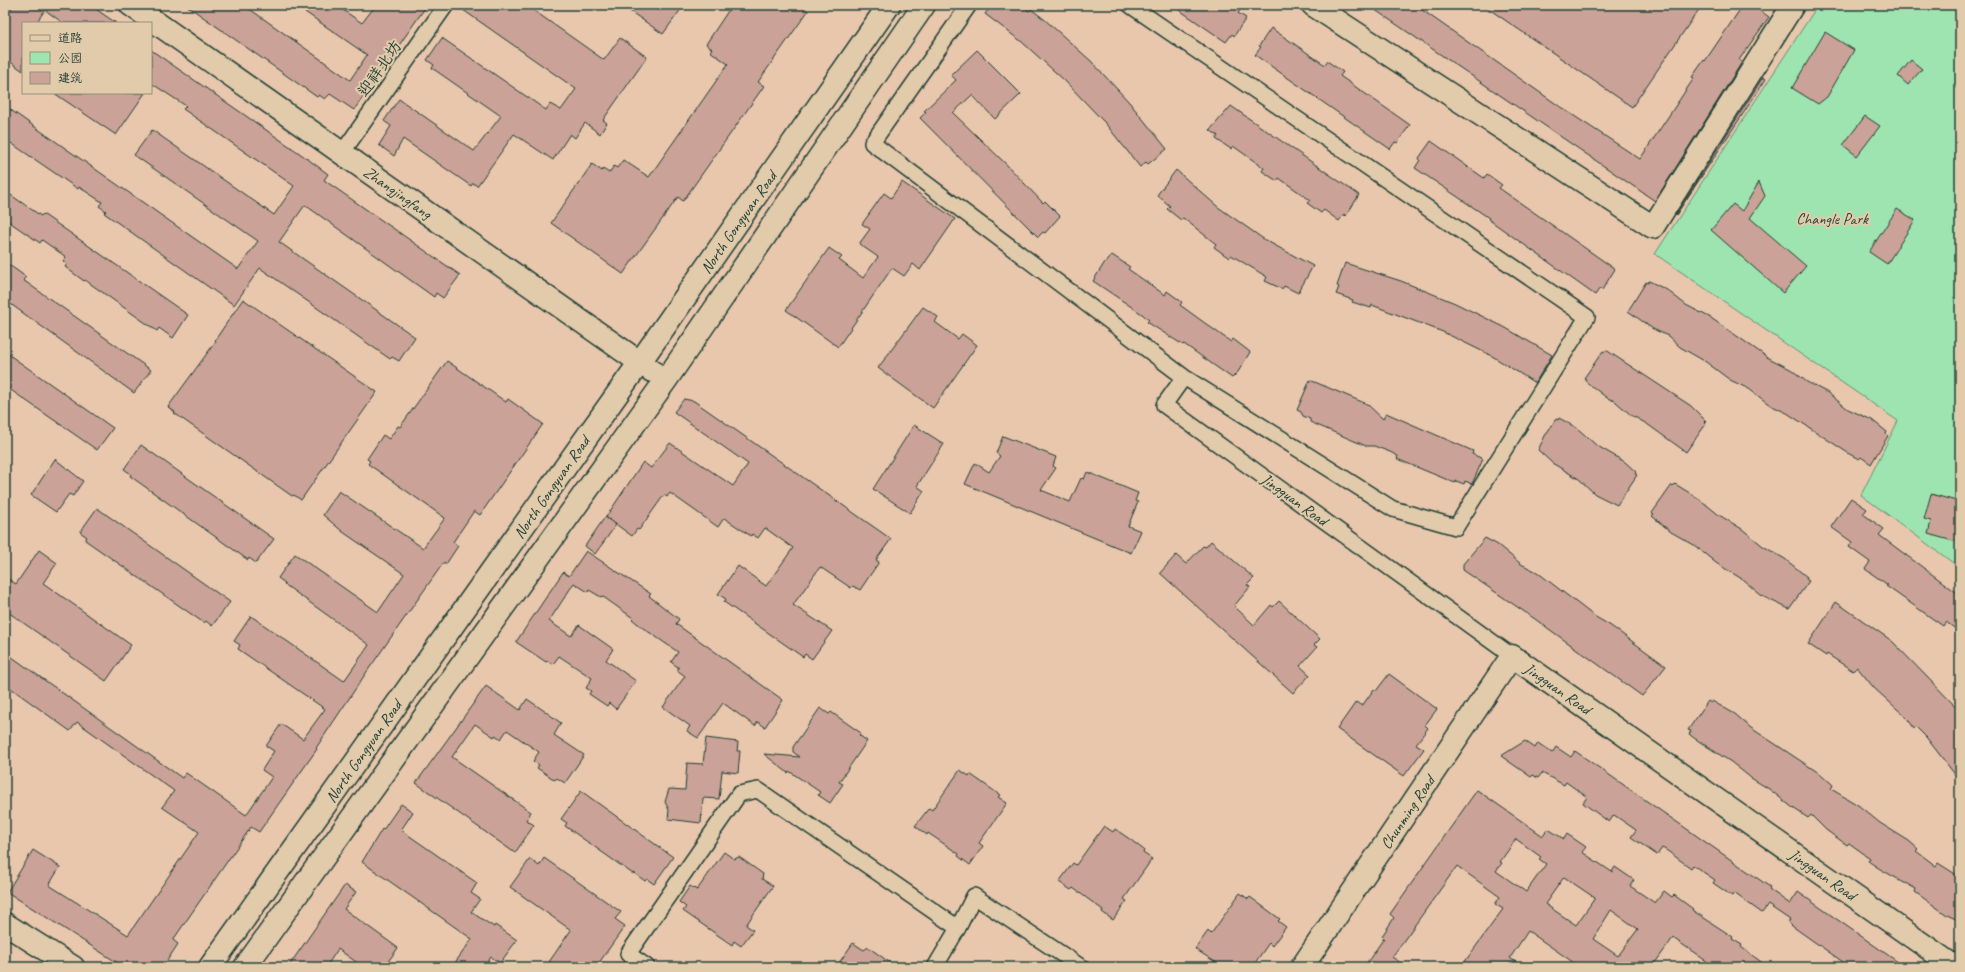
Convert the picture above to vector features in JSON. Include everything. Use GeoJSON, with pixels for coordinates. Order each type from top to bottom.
{"type":"FeatureCollection","features":[{"type":"Feature","properties":{"kind":"main road","name":"Zhangjingfang"},"geometry":{"type":"LineString","coordinates":[[131,5],[666,380]]}},
{"type":"Feature","properties":{"kind":"main road","name":"North Gongyuan Road"},"geometry":{"type":"LineString","coordinates":[[210,967],[640,362],[889,5]]}},
{"type":"Feature","properties":{"kind":"main road","name":"North Gongyuan Road"},"geometry":{"type":"LineString","coordinates":[[245,967],[666,380],[924,5]]}},
{"type":"Feature","properties":{"kind":"main road"},"geometry":{"type":"LineString","coordinates":[[1313,5],[1653,226],[1793,5]]}},
{"type":"Feature","properties":{"kind":"main road","name":"Chunming Road"},"geometry":{"type":"LineString","coordinates":[[1302,967],[1512,656]]}},
{"type":"Feature","properties":{"kind":"main road","name":"Jingguan Road"},"geometry":{"type":"LineString","coordinates":[[1512,656],[1955,967]]}},
{"type":"Feature","properties":{"kind":"main road"},"geometry":{"type":"LineString","coordinates":[[5,924],[73,967]]}},
{"type":"Feature","properties":{"kind":"street","name":"迎祥北坊"},"geometry":{"type":"LineString","coordinates":[[342,153],[446,5]]}},
{"type":"Feature","properties":{"kind":"street"},"geometry":{"type":"LineString","coordinates":[[969,5],[872,144],[1184,378],[1393,508],[1456,527],[1586,317],[1130,5]]}},
{"type":"Feature","properties":{"kind":"street","name":"Jingguan Road"},"geometry":{"type":"LineString","coordinates":[[1184,378],[1164,405],[1512,656]]}},
{"type":"Feature","properties":{"kind":"street"},"geometry":{"type":"LineString","coordinates":[[647,967],[628,954],[739,794],[758,790],[958,928]]}},
{"type":"Feature","properties":{"kind":"street"},"geometry":{"type":"LineString","coordinates":[[935,967],[958,928],[974,896],[1081,967]]}},
{"type":"Feature","properties":{"kind":"green space","name":"Changle Park"},"geometry":{"type":"Polygon","coordinates":[[[1818,5],[1960,5],[1960,568],[1861,495],[1898,421],[1655,254],[1818,5]]]}},
{"type":"Feature","properties":{"kind":"building"},"geometry":{"type":"Polygon","coordinates":[[[14,5],[90,5],[115,22],[62,22],[45,10],[37,22],[22,22],[22,70],[5,58],[5,18],[14,5]]]}},
{"type":"Feature","properties":{"kind":"building"},"geometry":{"type":"Polygon","coordinates":[[[186,5],[244,5],[350,80],[367,55],[295,5],[333,5],[362,23],[376,5],[427,5],[354,110],[330,94],[325,99],[319,95],[317,97],[186,5]]]}},
{"type":"Feature","properties":{"kind":"building"},"geometry":{"type":"Polygon","coordinates":[[[456,5],[526,5],[604,60],[620,38],[647,57],[603,120],[607,123],[600,134],[585,123],[575,138],[570,134],[553,160],[514,134],[477,186],[473,183],[471,186],[403,139],[394,156],[379,145],[391,126],[384,121],[399,99],[474,151],[501,116],[432,68],[434,65],[427,60],[442,38],[546,110],[550,104],[561,110],[576,89],[456,5]]]}},
{"type":"Feature","properties":{"kind":"building"},"geometry":{"type":"Polygon","coordinates":[[[621,5],[684,5],[663,34],[621,5]]]}},
{"type":"Feature","properties":{"kind":"building"},"geometry":{"type":"Polygon","coordinates":[[[732,5],[799,5],[808,11],[758,82],[764,86],[683,201],[678,197],[623,274],[551,223],[592,164],[602,171],[603,169],[609,173],[614,166],[617,168],[623,160],[649,177],[728,64],[710,51],[712,49],[706,44],[732,5]]]}},
{"type":"Feature","properties":{"kind":"building"},"geometry":{"type":"Polygon","coordinates":[[[992,5],[1021,5],[1029,11],[1031,9],[1044,19],[1091,61],[1129,102],[1167,149],[1148,164],[1146,162],[1140,167],[1105,123],[1064,80],[1022,42],[985,14],[992,5]]]}},
{"type":"Feature","properties":{"kind":"building"},"geometry":{"type":"Polygon","coordinates":[[[1172,5],[1244,5],[1238,13],[1246,18],[1234,36],[1232,34],[1226,42],[1172,5]]]}},
{"type":"Feature","properties":{"kind":"building"},"geometry":{"type":"Polygon","coordinates":[[[1368,5],[1415,5],[1562,108],[1640,159],[1694,78],[1692,77],[1704,60],[1705,61],[1743,5],[1752,5],[1769,17],[1739,60],[1742,62],[1655,201],[1368,5]]]}},
{"type":"Feature","properties":{"kind":"building"},"geometry":{"type":"Polygon","coordinates":[[[1483,5],[1702,5],[1632,107],[1483,5]]]}},
{"type":"Feature","properties":{"kind":"building"},"geometry":{"type":"Polygon","coordinates":[[[1271,28],[1325,65],[1327,61],[1343,72],[1340,76],[1410,125],[1397,143],[1395,142],[1390,149],[1255,55],[1271,28]]]}},
{"type":"Feature","properties":{"kind":"building"},"geometry":{"type":"Polygon","coordinates":[[[1825,32],[1854,50],[1827,97],[1818,104],[1792,88],[1825,32]]]}},
{"type":"Feature","properties":{"kind":"building"},"geometry":{"type":"Polygon","coordinates":[[[977,50],[1021,94],[995,119],[972,95],[953,113],[1005,163],[1043,203],[1045,201],[1060,216],[1045,233],[1043,232],[1038,237],[920,118],[926,112],[924,111],[956,80],[951,75],[977,50]]]}},
{"type":"Feature","properties":{"kind":"building"},"geometry":{"type":"Polygon","coordinates":[[[152,51],[305,157],[328,174],[324,180],[460,275],[443,298],[436,293],[434,297],[305,205],[279,242],[415,337],[399,361],[392,357],[390,359],[260,268],[234,305],[104,213],[106,211],[99,206],[102,202],[79,187],[78,189],[5,139],[5,106],[238,269],[258,241],[134,155],[152,130],[274,215],[294,186],[183,109],[186,106],[152,84],[152,51]]]}},
{"type":"Feature","properties":{"kind":"building"},"geometry":{"type":"Polygon","coordinates":[[[1911,60],[1922,69],[1908,85],[1898,76],[1911,60]]]}},
{"type":"Feature","properties":{"kind":"building"},"geometry":{"type":"Polygon","coordinates":[[[1763,77],[1766,79],[1676,215],[1763,77]]]}},
{"type":"Feature","properties":{"kind":"building"},"geometry":{"type":"Polygon","coordinates":[[[55,94],[144,94],[116,135],[55,94]]]}},
{"type":"Feature","properties":{"kind":"building"},"geometry":{"type":"Polygon","coordinates":[[[1231,106],[1359,195],[1346,216],[1344,214],[1339,221],[1324,210],[1321,213],[1307,203],[1310,200],[1279,178],[1277,181],[1262,171],[1264,168],[1233,146],[1231,149],[1216,139],[1218,136],[1210,130],[1231,106]]]}},
{"type":"Feature","properties":{"kind":"building"},"geometry":{"type":"Polygon","coordinates":[[[1865,116],[1880,126],[1857,156],[1843,145],[1865,116]]]}},
{"type":"Feature","properties":{"kind":"building"},"geometry":{"type":"Polygon","coordinates":[[[1431,141],[1484,178],[1487,174],[1502,185],[1499,188],[1615,269],[1602,290],[1600,288],[1595,295],[1488,219],[1489,218],[1415,168],[1420,160],[1419,158],[1431,141]]]}},
{"type":"Feature","properties":{"kind":"building"},"geometry":{"type":"Polygon","coordinates":[[[1176,170],[1218,207],[1265,240],[1313,266],[1298,293],[1284,286],[1282,289],[1265,281],[1267,277],[1231,255],[1229,258],[1214,247],[1216,244],[1183,218],[1181,220],[1167,209],[1170,206],[1157,195],[1176,170]]]}},
{"type":"Feature","properties":{"kind":"building"},"geometry":{"type":"Polygon","coordinates":[[[902,182],[955,219],[920,270],[913,264],[904,276],[892,268],[838,347],[786,310],[829,248],[842,257],[839,260],[863,278],[878,257],[859,244],[870,229],[862,224],[884,193],[891,198],[902,182]]]}},
{"type":"Feature","properties":{"kind":"building"},"geometry":{"type":"Polygon","coordinates":[[[1759,182],[1765,196],[1750,218],[1806,266],[1783,293],[1711,230],[1733,204],[1742,211],[1759,182]]]}},
{"type":"Feature","properties":{"kind":"building"},"geometry":{"type":"Polygon","coordinates":[[[5,191],[41,216],[43,214],[188,315],[173,338],[159,328],[157,331],[85,280],[84,281],[65,267],[67,264],[63,261],[66,257],[42,240],[40,243],[5,219],[5,191]]]}},
{"type":"Feature","properties":{"kind":"building"},"geometry":{"type":"Polygon","coordinates":[[[1897,209],[1915,220],[1887,264],[1869,252],[1897,209]]]}},
{"type":"Feature","properties":{"kind":"building"},"geometry":{"type":"Polygon","coordinates":[[[1112,255],[1130,267],[1128,269],[1165,295],[1167,291],[1182,302],[1180,305],[1231,342],[1233,339],[1250,352],[1238,372],[1232,378],[1184,344],[1183,345],[1147,322],[1149,320],[1142,314],[1093,281],[1105,262],[1106,263],[1112,255]]]}},
{"type":"Feature","properties":{"kind":"building"},"geometry":{"type":"Polygon","coordinates":[[[5,262],[26,277],[23,280],[151,370],[134,393],[5,300],[5,262]]]}},
{"type":"Feature","properties":{"kind":"building"},"geometry":{"type":"Polygon","coordinates":[[[1345,263],[1401,281],[1455,303],[1504,327],[1552,355],[1535,383],[1492,356],[1443,332],[1372,305],[1371,308],[1352,302],[1353,300],[1336,294],[1339,287],[1337,286],[1345,263]]]}},
{"type":"Feature","properties":{"kind":"building"},"geometry":{"type":"Polygon","coordinates":[[[1649,281],[1667,290],[1686,305],[1711,318],[1767,357],[1792,370],[1807,382],[1828,393],[1848,409],[1872,420],[1887,432],[1886,434],[1888,436],[1871,464],[1861,457],[1859,459],[1851,455],[1787,413],[1770,405],[1749,389],[1730,380],[1706,362],[1680,347],[1668,336],[1653,329],[1628,311],[1646,282],[1648,283],[1649,281]]]}},
{"type":"Feature","properties":{"kind":"building"},"geometry":{"type":"Polygon","coordinates":[[[243,299],[377,392],[301,500],[294,495],[292,496],[174,413],[175,412],[168,407],[216,341],[215,340],[243,299]]]}},
{"type":"Feature","properties":{"kind":"building"},"geometry":{"type":"Polygon","coordinates":[[[923,307],[938,317],[935,322],[958,339],[962,334],[977,345],[933,408],[878,368],[923,307]]]}},
{"type":"Feature","properties":{"kind":"building"},"geometry":{"type":"Polygon","coordinates":[[[1606,350],[1691,406],[1706,421],[1704,422],[1706,424],[1686,452],[1647,424],[1631,415],[1615,401],[1607,398],[1585,381],[1586,379],[1584,378],[1603,351],[1605,352],[1606,350]]]}},
{"type":"Feature","properties":{"kind":"building"},"geometry":{"type":"Polygon","coordinates":[[[5,352],[113,428],[97,450],[5,386],[5,352]]]}},
{"type":"Feature","properties":{"kind":"building"},"geometry":{"type":"Polygon","coordinates":[[[447,361],[506,402],[508,399],[543,424],[480,515],[474,511],[453,542],[458,546],[446,564],[444,562],[366,673],[316,748],[317,749],[259,832],[251,827],[173,940],[178,944],[163,967],[124,967],[7,892],[33,850],[60,867],[49,885],[128,935],[199,832],[162,807],[174,791],[77,722],[70,731],[5,684],[5,652],[182,778],[186,773],[246,815],[272,777],[262,770],[274,751],[266,746],[281,724],[303,739],[325,709],[238,649],[240,645],[234,641],[251,616],[344,681],[369,645],[284,584],[285,583],[278,578],[295,554],[378,612],[404,574],[343,532],[323,515],[339,491],[423,548],[445,518],[368,464],[370,461],[367,459],[383,435],[389,439],[398,426],[400,427],[447,361]]]}},
{"type":"Feature","properties":{"kind":"building"},"geometry":{"type":"Polygon","coordinates":[[[1310,380],[1367,404],[1383,419],[1386,413],[1473,451],[1472,454],[1483,459],[1472,484],[1465,481],[1464,484],[1456,481],[1455,483],[1397,459],[1398,456],[1390,452],[1374,446],[1366,446],[1310,422],[1310,419],[1303,416],[1301,412],[1297,410],[1310,380]]]}},
{"type":"Feature","properties":{"kind":"building"},"geometry":{"type":"Polygon","coordinates":[[[684,399],[694,401],[891,539],[876,560],[879,562],[860,590],[853,586],[851,588],[820,567],[793,605],[832,631],[812,659],[805,654],[803,657],[724,602],[726,599],[718,594],[738,566],[766,586],[793,548],[765,528],[758,538],[752,534],[751,536],[724,518],[718,527],[670,493],[667,497],[664,495],[639,530],[637,529],[632,536],[606,517],[643,462],[651,468],[670,443],[733,486],[748,464],[674,412],[684,399]]]}},
{"type":"Feature","properties":{"kind":"building"},"geometry":{"type":"Polygon","coordinates":[[[1559,418],[1577,428],[1596,445],[1625,462],[1636,472],[1635,474],[1637,475],[1617,505],[1595,494],[1579,479],[1552,463],[1538,450],[1546,434],[1556,419],[1558,420],[1559,418]]]}},
{"type":"Feature","properties":{"kind":"building"},"geometry":{"type":"Polygon","coordinates":[[[914,425],[944,444],[917,486],[924,491],[910,513],[873,489],[914,425]]]}},
{"type":"Feature","properties":{"kind":"building"},"geometry":{"type":"Polygon","coordinates":[[[1003,436],[1056,457],[1053,466],[1056,468],[1041,490],[1070,502],[1081,478],[1084,479],[1087,472],[1138,493],[1135,501],[1138,502],[1128,526],[1141,531],[1131,553],[965,484],[975,463],[989,472],[1000,456],[996,453],[1003,436]]]}},
{"type":"Feature","properties":{"kind":"building"},"geometry":{"type":"Polygon","coordinates":[[[141,445],[274,539],[256,563],[249,558],[248,560],[130,476],[131,474],[124,469],[141,445]]]}},
{"type":"Feature","properties":{"kind":"building"},"geometry":{"type":"Polygon","coordinates":[[[55,459],[83,481],[73,496],[69,494],[56,512],[31,495],[55,459]]]}},
{"type":"Feature","properties":{"kind":"building"},"geometry":{"type":"Polygon","coordinates":[[[1675,484],[1698,498],[1719,515],[1742,529],[1763,546],[1785,559],[1807,577],[1806,579],[1809,581],[1789,609],[1762,596],[1742,579],[1716,563],[1694,545],[1671,532],[1652,516],[1654,514],[1652,513],[1672,485],[1673,486],[1675,484]]]}},
{"type":"Feature","properties":{"kind":"building"},"geometry":{"type":"Polygon","coordinates":[[[1931,494],[1960,502],[1960,543],[1928,534],[1931,521],[1924,519],[1931,494]]]}},
{"type":"Feature","properties":{"kind":"building"},"geometry":{"type":"Polygon","coordinates":[[[1851,498],[1867,509],[1863,514],[1884,529],[1879,535],[1960,595],[1960,632],[1946,622],[1943,626],[1886,586],[1888,585],[1865,569],[1870,562],[1849,547],[1852,542],[1831,527],[1851,498]]]}},
{"type":"Feature","properties":{"kind":"building"},"geometry":{"type":"Polygon","coordinates":[[[97,508],[230,602],[212,626],[206,621],[204,623],[85,540],[87,537],[80,532],[97,508]]]}},
{"type":"Feature","properties":{"kind":"building"},"geometry":{"type":"Polygon","coordinates":[[[605,517],[616,525],[595,554],[585,546],[605,517]]]}},
{"type":"Feature","properties":{"kind":"building"},"geometry":{"type":"Polygon","coordinates":[[[1485,538],[1498,545],[1521,564],[1537,572],[1594,616],[1611,626],[1666,666],[1642,696],[1535,619],[1463,570],[1463,564],[1485,538]]]}},
{"type":"Feature","properties":{"kind":"building"},"geometry":{"type":"Polygon","coordinates":[[[1211,541],[1254,578],[1247,585],[1250,587],[1234,606],[1254,625],[1271,605],[1273,607],[1279,601],[1320,639],[1314,645],[1317,647],[1300,666],[1310,675],[1293,693],[1160,573],[1176,555],[1186,564],[1203,546],[1206,547],[1211,541]]]}},
{"type":"Feature","properties":{"kind":"building"},"geometry":{"type":"Polygon","coordinates":[[[39,550],[57,563],[43,583],[131,645],[106,681],[5,610],[5,577],[16,584],[39,550]]]}},
{"type":"Feature","properties":{"kind":"building"},"geometry":{"type":"Polygon","coordinates":[[[586,551],[651,594],[649,596],[679,619],[676,624],[783,700],[765,727],[758,722],[755,726],[723,703],[698,738],[687,731],[690,726],[663,707],[685,676],[677,670],[679,668],[671,662],[678,652],[643,628],[632,619],[633,618],[602,596],[601,597],[589,590],[588,592],[574,583],[549,621],[571,636],[579,625],[613,649],[606,660],[636,681],[616,709],[609,703],[607,706],[589,694],[591,691],[586,688],[592,678],[559,656],[553,664],[547,661],[546,662],[516,642],[563,572],[569,576],[586,551]]]}},
{"type":"Feature","properties":{"kind":"building"},"geometry":{"type":"Polygon","coordinates":[[[1836,602],[1892,641],[1960,711],[1960,781],[1926,737],[1916,727],[1914,728],[1907,718],[1874,688],[1857,667],[1853,671],[1827,654],[1826,656],[1808,644],[1836,602]]]}},
{"type":"Feature","properties":{"kind":"building"},"geometry":{"type":"Polygon","coordinates":[[[1389,674],[1437,709],[1425,725],[1428,728],[1416,744],[1424,749],[1404,776],[1337,729],[1356,702],[1362,706],[1374,689],[1376,691],[1389,674]]]}},
{"type":"Feature","properties":{"kind":"building"},"geometry":{"type":"Polygon","coordinates":[[[486,686],[520,710],[527,699],[546,712],[561,723],[554,735],[584,755],[565,783],[557,778],[555,780],[537,768],[539,765],[533,761],[539,752],[507,730],[501,739],[495,735],[494,737],[475,724],[452,757],[531,812],[526,820],[534,825],[515,853],[416,783],[486,686]]]}},
{"type":"Feature","properties":{"kind":"building"},"geometry":{"type":"Polygon","coordinates":[[[1708,701],[1711,703],[1712,701],[1735,714],[1751,728],[1822,775],[1833,785],[1831,789],[1858,805],[1880,823],[1909,841],[1918,849],[1916,851],[1936,866],[1938,863],[1960,877],[1960,921],[1947,915],[1915,892],[1916,889],[1868,861],[1870,858],[1849,843],[1847,845],[1826,830],[1811,815],[1808,818],[1731,762],[1689,734],[1691,731],[1688,730],[1708,701]]]}},
{"type":"Feature","properties":{"kind":"building"},"geometry":{"type":"Polygon","coordinates":[[[820,708],[829,714],[831,712],[861,733],[859,735],[867,741],[839,782],[843,784],[830,803],[818,795],[820,792],[789,771],[788,773],[764,754],[800,757],[793,752],[793,747],[820,708]]]}},
{"type":"Feature","properties":{"kind":"building"},"geometry":{"type":"Polygon","coordinates":[[[706,738],[738,742],[737,751],[740,751],[738,773],[722,771],[719,799],[703,798],[701,823],[668,819],[669,810],[665,802],[669,789],[685,790],[687,763],[703,764],[706,738]]]}},
{"type":"Feature","properties":{"kind":"building"},"geometry":{"type":"Polygon","coordinates":[[[1525,741],[1535,748],[1538,743],[1552,753],[1556,747],[1571,757],[1575,751],[1770,887],[1769,889],[1790,904],[1798,892],[1905,967],[1850,967],[1788,923],[1790,920],[1768,905],[1762,913],[1734,893],[1732,896],[1713,883],[1715,880],[1693,865],[1691,868],[1666,850],[1662,848],[1657,855],[1631,837],[1636,830],[1614,815],[1609,822],[1583,803],[1587,797],[1566,782],[1564,785],[1542,773],[1538,778],[1533,775],[1531,777],[1501,756],[1525,741]]]}},
{"type":"Feature","properties":{"kind":"building"},"geometry":{"type":"Polygon","coordinates":[[[960,770],[969,776],[970,774],[1000,795],[998,797],[1007,803],[979,843],[983,846],[970,865],[958,856],[959,854],[915,826],[929,808],[932,810],[960,770]]]}},
{"type":"Feature","properties":{"kind":"building"},"geometry":{"type":"Polygon","coordinates":[[[1477,790],[1543,836],[1548,829],[1564,839],[1567,834],[1586,847],[1582,852],[1612,872],[1615,867],[1634,880],[1630,886],[1655,903],[1664,891],[1672,897],[1674,895],[1693,909],[1692,910],[1733,937],[1732,939],[1742,945],[1741,947],[1768,967],[1715,967],[1673,938],[1652,967],[1580,967],[1528,931],[1510,958],[1523,967],[1461,967],[1503,909],[1495,904],[1500,897],[1457,866],[1392,957],[1407,967],[1364,967],[1384,938],[1382,936],[1394,918],[1390,914],[1477,790]],[[1516,839],[1500,862],[1502,863],[1496,871],[1526,892],[1546,864],[1539,859],[1541,857],[1516,839]],[[1564,877],[1545,904],[1576,925],[1595,898],[1564,877]],[[1611,910],[1593,939],[1618,956],[1638,929],[1611,910]]]}},
{"type":"Feature","properties":{"kind":"building"},"geometry":{"type":"Polygon","coordinates":[[[581,791],[673,857],[654,884],[647,879],[645,881],[634,873],[633,874],[565,826],[567,823],[561,819],[581,791]]]}},
{"type":"Feature","properties":{"kind":"building"},"geometry":{"type":"Polygon","coordinates":[[[401,804],[413,812],[401,830],[477,883],[471,893],[480,899],[471,912],[494,927],[495,925],[517,940],[500,963],[491,957],[484,967],[452,967],[472,939],[362,862],[382,829],[383,830],[401,804]]]}},
{"type":"Feature","properties":{"kind":"building"},"geometry":{"type":"Polygon","coordinates":[[[1104,826],[1113,832],[1115,829],[1131,840],[1144,850],[1143,853],[1152,859],[1124,899],[1127,901],[1113,920],[1102,912],[1103,910],[1073,888],[1071,890],[1059,882],[1073,863],[1076,865],[1104,826]]]}},
{"type":"Feature","properties":{"kind":"building"},"geometry":{"type":"Polygon","coordinates":[[[724,852],[734,859],[739,857],[763,874],[762,879],[773,886],[746,925],[753,930],[741,946],[734,941],[732,945],[683,911],[686,907],[679,902],[690,886],[697,890],[724,852]]]}},
{"type":"Feature","properties":{"kind":"building"},"geometry":{"type":"Polygon","coordinates":[[[544,858],[621,912],[615,919],[625,926],[596,967],[557,967],[549,962],[571,930],[510,887],[530,859],[539,866],[544,858]]]}},
{"type":"Feature","properties":{"kind":"building"},"geometry":{"type":"Polygon","coordinates":[[[345,885],[356,892],[344,909],[398,948],[384,967],[363,967],[338,949],[326,967],[288,967],[345,885]]]}},
{"type":"Feature","properties":{"kind":"building"},"geometry":{"type":"Polygon","coordinates":[[[1240,893],[1248,899],[1250,897],[1280,919],[1278,921],[1286,927],[1272,946],[1269,943],[1252,967],[1223,967],[1195,949],[1208,931],[1211,934],[1240,893]]]}},
{"type":"Feature","properties":{"kind":"building"},"geometry":{"type":"Polygon","coordinates":[[[853,943],[864,950],[868,947],[896,967],[836,967],[853,943]]]}}]}
